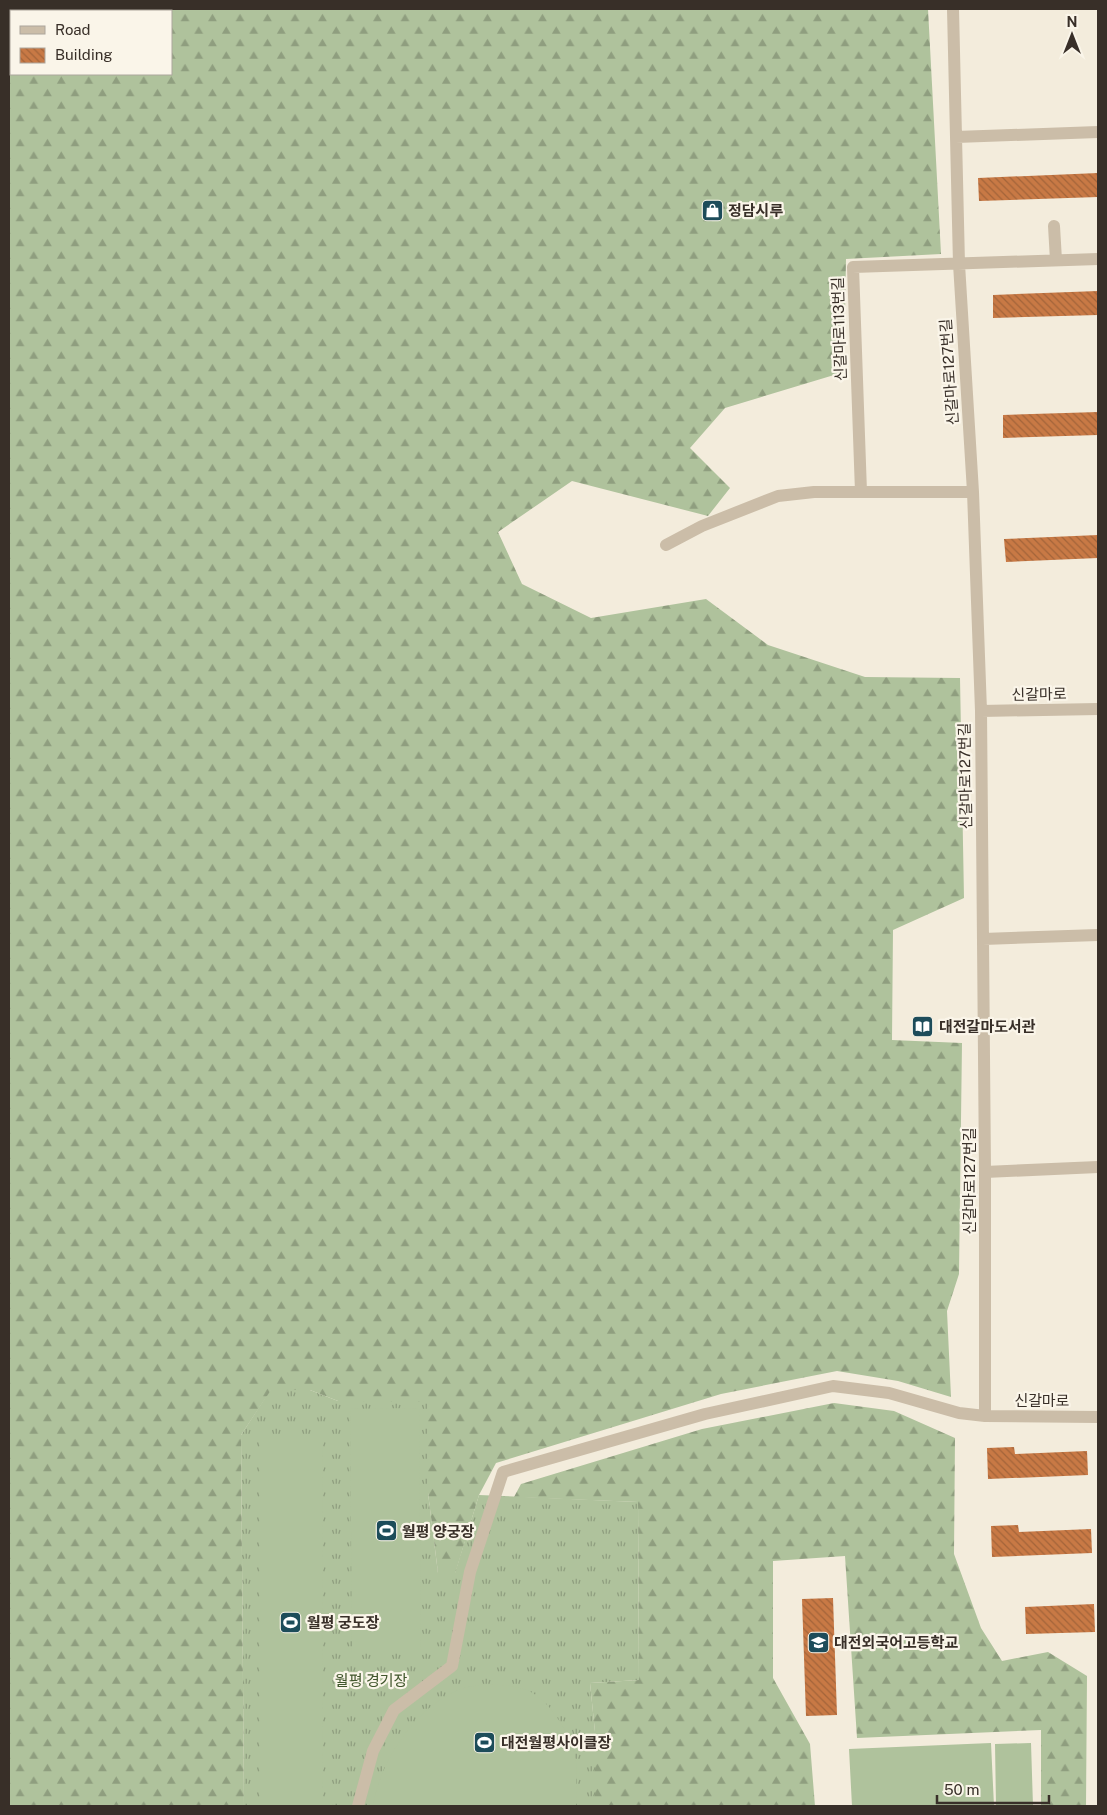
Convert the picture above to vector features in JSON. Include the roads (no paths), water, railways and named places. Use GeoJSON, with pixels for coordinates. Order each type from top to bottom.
{"type":"FeatureCollection","features":[{"type":"Feature","properties":{"kind":"street","name":"신갈마로127번길"},"geometry":{"type":"LineString","coordinates":[[952,9],[959,264],[973,492],[981,711],[985,1416]]}},
{"type":"Feature","properties":{"kind":"street"},"geometry":{"type":"LineString","coordinates":[[956,136],[1098,132]]}},
{"type":"Feature","properties":{"kind":"street"},"geometry":{"type":"LineString","coordinates":[[1054,226],[1056,260]]}},
{"type":"Feature","properties":{"kind":"street","name":"신갈마로113번길"},"geometry":{"type":"LineString","coordinates":[[860,492],[853,267],[1098,259]]}},
{"type":"Feature","properties":{"kind":"street"},"geometry":{"type":"LineString","coordinates":[[666,545],[702,526],[778,496],[814,492],[973,492]]}},
{"type":"Feature","properties":{"kind":"street","name":"신갈마로"},"geometry":{"type":"LineString","coordinates":[[981,711],[1098,709]]}},
{"type":"Feature","properties":{"kind":"street"},"geometry":{"type":"LineString","coordinates":[[983,939],[1098,934]]}},
{"type":"Feature","properties":{"kind":"street"},"geometry":{"type":"LineString","coordinates":[[985,1172],[1098,1168]]}},
{"type":"Feature","properties":{"kind":"street","name":"신갈마로"},"geometry":{"type":"LineString","coordinates":[[358,1806],[373,1751],[394,1710],[452,1666],[470,1572],[503,1472],[705,1414],[832,1386],[889,1393],[959,1413],[985,1416],[1098,1416]]}},
{"type":"Feature","properties":{"kind":"place","name":"정담시루"},"geometry":{"type":"Point","coordinates":[712,210]}},
{"type":"Feature","properties":{"kind":"place","name":"대전갈마도서관"},"geometry":{"type":"Point","coordinates":[923,1026]}},
{"type":"Feature","properties":{"kind":"place","name":"월평 양궁장"},"geometry":{"type":"Point","coordinates":[386,1531]}},
{"type":"Feature","properties":{"kind":"place","name":"월평 궁도장"},"geometry":{"type":"Point","coordinates":[291,1622]}},
{"type":"Feature","properties":{"kind":"place","name":"대전외국어고등학교"},"geometry":{"type":"Point","coordinates":[818,1642]}},
{"type":"Feature","properties":{"kind":"place","name":"대전월평사이클장"},"geometry":{"type":"Point","coordinates":[485,1742]}},
{"type":"Feature","properties":{"kind":"park label","name":"월평 경기장"},"geometry":{"type":"Point","coordinates":[371,1680]}}]}
